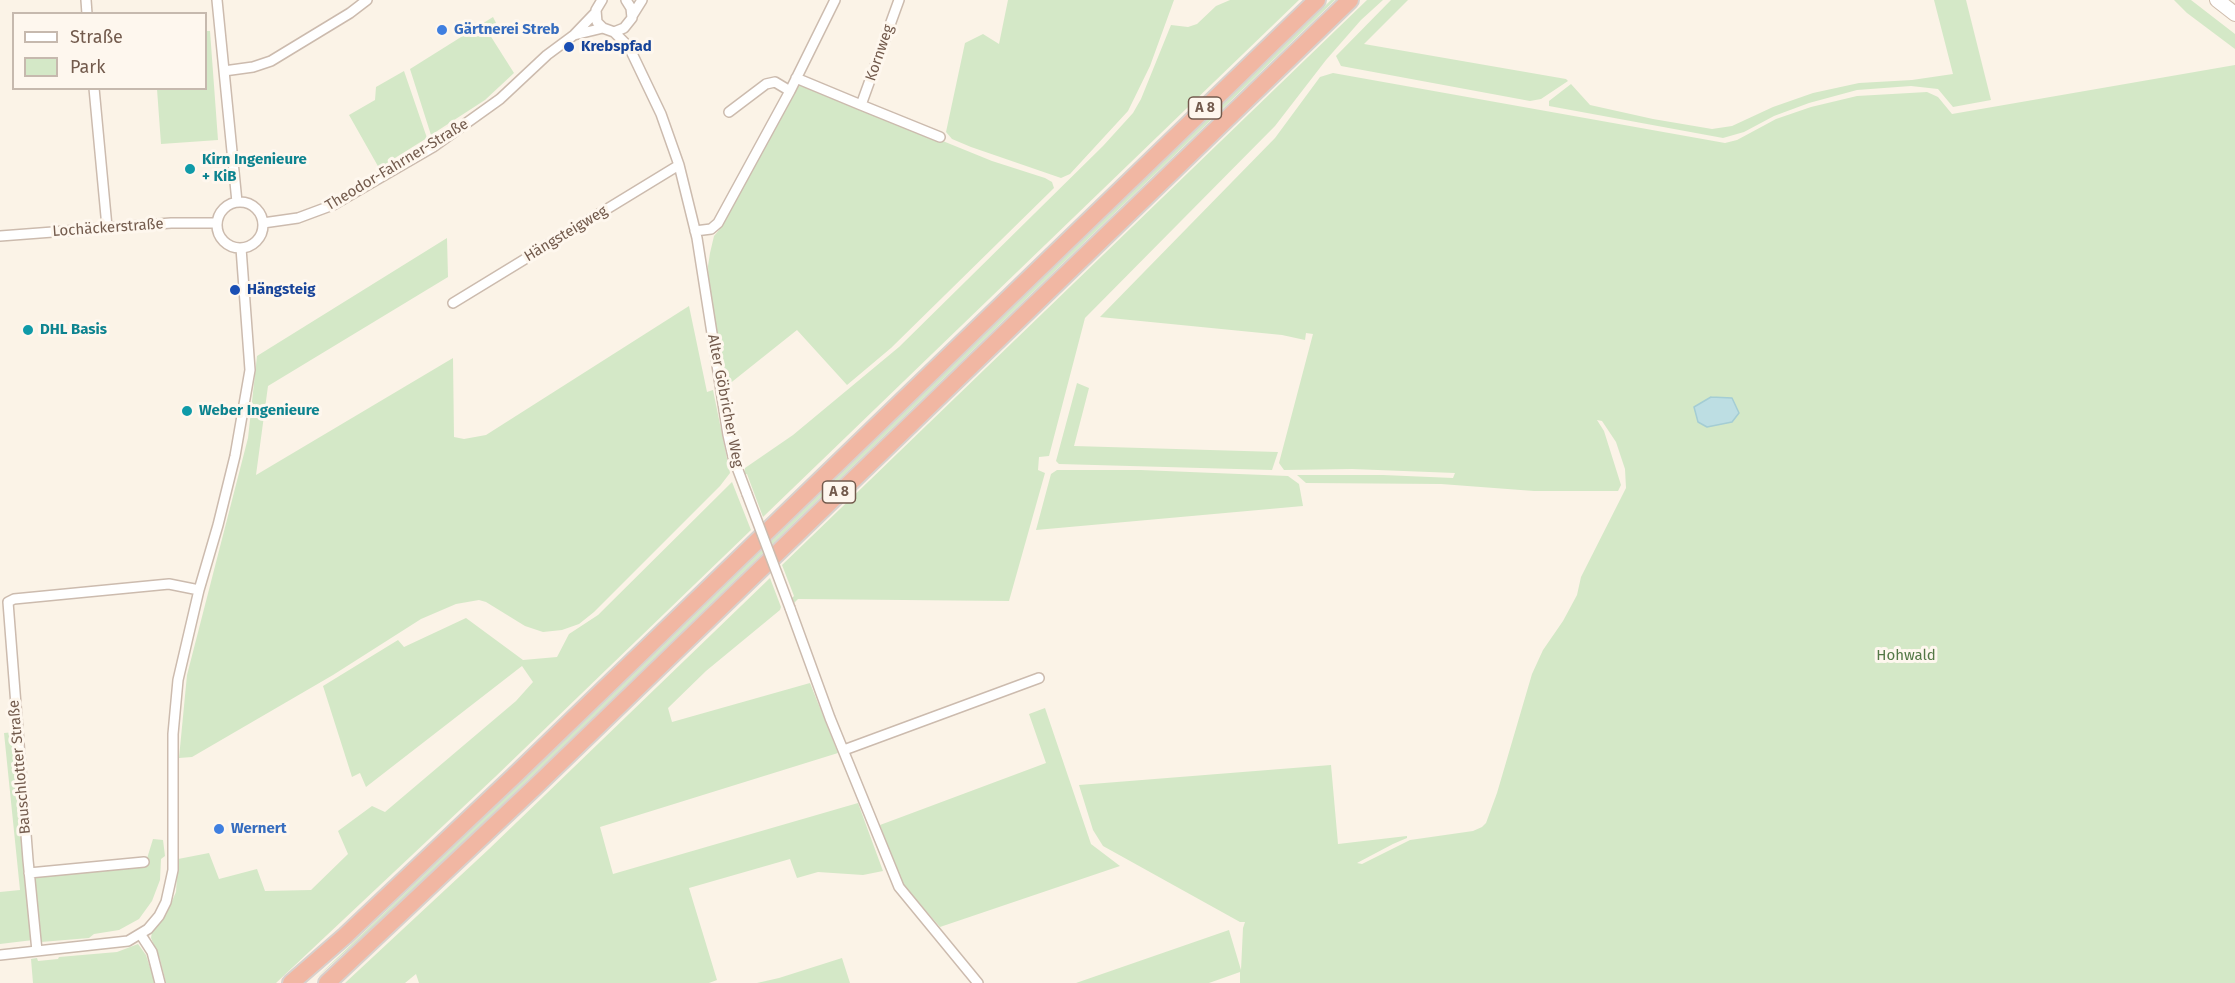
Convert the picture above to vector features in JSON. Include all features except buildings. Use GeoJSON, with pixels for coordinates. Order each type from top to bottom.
{"type":"FeatureCollection","features":[{"type":"Feature","properties":{"kind":"highway","name":"A 8"},"geometry":{"type":"LineString","coordinates":[[291,983],[345,936],[497,793],[1317,0]]}},
{"type":"Feature","properties":{"kind":"highway","name":"A 8"},"geometry":{"type":"LineString","coordinates":[[327,983],[535,787],[1350,0]]}},
{"type":"Feature","properties":{"kind":"main road"},"geometry":{"type":"LineString","coordinates":[[2217,0],[2235,15]]}},
{"type":"Feature","properties":{"kind":"street"},"geometry":{"type":"LineString","coordinates":[[217,0],[237,202]]}},
{"type":"Feature","properties":{"kind":"street"},"geometry":{"type":"LineString","coordinates":[[225,71],[271,61],[350,13],[367,0]]}},
{"type":"Feature","properties":{"kind":"street","name":"Theodor-Fahrner-Straße"},"geometry":{"type":"LineString","coordinates":[[263,223],[297,218],[333,205],[433,147],[500,99],[547,55],[574,35],[596,12],[602,0]]}},
{"type":"Feature","properties":{"kind":"street","name":"Alter Göbricher Weg"},"geometry":{"type":"LineString","coordinates":[[626,0],[631,8],[629,47]]}},
{"type":"Feature","properties":{"kind":"street"},"geometry":{"type":"LineString","coordinates":[[596,12],[597,22],[603,28],[614,32],[620,31],[642,0]]}},
{"type":"Feature","properties":{"kind":"street"},"geometry":{"type":"LineString","coordinates":[[696,231],[711,229],[718,223],[790,91],[835,0]]}},
{"type":"Feature","properties":{"kind":"street","name":"Kornweg"},"geometry":{"type":"LineString","coordinates":[[861,105],[898,0]]}},
{"type":"Feature","properties":{"kind":"street","name":"Theodor-Fahrner-Straße"},"geometry":{"type":"LineString","coordinates":[[574,35],[603,28]]}},
{"type":"Feature","properties":{"kind":"street","name":"Alter Göbricher Weg"},"geometry":{"type":"LineString","coordinates":[[614,32],[629,47],[661,114],[680,165],[696,231],[733,457],[830,718],[899,887],[978,983]]}},
{"type":"Feature","properties":{"kind":"street"},"geometry":{"type":"LineString","coordinates":[[796,78],[940,137]]}},
{"type":"Feature","properties":{"kind":"street"},"geometry":{"type":"LineString","coordinates":[[729,112],[766,84],[776,82],[790,91]]}},
{"type":"Feature","properties":{"kind":"street"},"geometry":{"type":"LineString","coordinates":[[94,90],[107,227]]}},
{"type":"Feature","properties":{"kind":"street","name":"Hängsteigweg"},"geometry":{"type":"LineString","coordinates":[[453,303],[680,165]]}},
{"type":"Feature","properties":{"kind":"street"},"geometry":{"type":"LineString","coordinates":[[237,202],[248,203],[254,207],[263,223],[258,239],[250,246],[241,248],[231,247],[223,242],[218,234],[216,223],[224,208],[237,202]]}},
{"type":"Feature","properties":{"kind":"street","name":"Lochäckerstraße"},"geometry":{"type":"LineString","coordinates":[[0,236],[171,223],[216,223]]}},
{"type":"Feature","properties":{"kind":"street"},"geometry":{"type":"LineString","coordinates":[[0,955],[121,943],[141,935],[154,923],[163,910],[171,882],[173,734],[178,680],[199,590],[235,456],[250,370],[241,248]]}},
{"type":"Feature","properties":{"kind":"street","name":"Bauschlotter Straße"},"geometry":{"type":"LineString","coordinates":[[37,951],[8,602],[14,599],[169,584],[199,590]]}},
{"type":"Feature","properties":{"kind":"street"},"geometry":{"type":"LineString","coordinates":[[844,750],[1039,678]]}},
{"type":"Feature","properties":{"kind":"street"},"geometry":{"type":"LineString","coordinates":[[29,873],[144,862]]}},
{"type":"Feature","properties":{"kind":"street"},"geometry":{"type":"LineString","coordinates":[[141,935],[152,952],[160,983]]}},
{"type":"Feature","properties":{"kind":"green space"},"geometry":{"type":"Polygon","coordinates":[[[1008,0],[1174,0],[1150,66],[1128,111],[1070,174],[1061,178],[971,147],[952,139],[946,132],[965,43],[983,34],[999,44],[1008,0]]]}},
{"type":"Feature","properties":{"kind":"green space"},"geometry":{"type":"Polygon","coordinates":[[[1230,0],[1299,0],[763,517],[747,474],[744,475],[745,468],[793,435],[899,347],[1103,146],[1133,113],[1141,99],[1171,25],[1188,27],[1197,24],[1216,6],[1230,0]]]}},
{"type":"Feature","properties":{"kind":"green space"},"geometry":{"type":"Polygon","coordinates":[[[1331,0],[1335,0],[548,761],[393,909],[315,979],[613,694],[1331,0]]]}},
{"type":"Feature","properties":{"kind":"green space"},"geometry":{"type":"Polygon","coordinates":[[[1367,0],[1383,0],[1361,20],[1326,60],[1275,126],[1085,318],[1049,456],[1039,457],[1038,470],[1045,473],[1009,601],[798,599],[794,603],[792,598],[794,596],[782,565],[1367,0]]]}},
{"type":"Feature","properties":{"kind":"green space"},"geometry":{"type":"Polygon","coordinates":[[[1391,0],[1408,0],[1364,44],[1568,81],[1541,99],[1530,101],[1341,66],[1336,56],[1391,0]]]}},
{"type":"Feature","properties":{"kind":"green space"},"geometry":{"type":"Polygon","coordinates":[[[1934,0],[1966,0],[1991,100],[1953,107],[1938,89],[1911,86],[1857,90],[1809,103],[1774,116],[1744,132],[1723,138],[1549,106],[1549,101],[1571,84],[1590,105],[1712,129],[1732,126],[1773,107],[1813,93],[1859,83],[1912,80],[1953,74],[1934,0]]]}},
{"type":"Feature","properties":{"kind":"green space"},"geometry":{"type":"Polygon","coordinates":[[[2174,0],[2191,0],[2235,34],[2235,49],[2187,13],[2174,0]]]}},
{"type":"Feature","properties":{"kind":"green space"},"geometry":{"type":"Polygon","coordinates":[[[493,17],[497,25],[488,32],[514,73],[485,100],[431,135],[410,69],[493,17]]]}},
{"type":"Feature","properties":{"kind":"green space"},"geometry":{"type":"Polygon","coordinates":[[[207,31],[210,31],[218,140],[161,144],[157,90],[207,90],[207,31]]]}},
{"type":"Feature","properties":{"kind":"green space","name":"Hohwald"},"geometry":{"type":"Polygon","coordinates":[[[2235,65],[2235,983],[1240,983],[1240,972],[1209,983],[1076,983],[1229,930],[1241,970],[1245,922],[1240,922],[1103,846],[1093,830],[1079,785],[1331,765],[1338,844],[1407,836],[1357,863],[1362,864],[1410,840],[1473,831],[1482,827],[1486,823],[1497,793],[1532,674],[1543,650],[1577,595],[1581,577],[1626,488],[1625,469],[1616,442],[1602,421],[1597,420],[1604,431],[1621,485],[1618,491],[1534,491],[1441,484],[1306,483],[1297,475],[1453,478],[1455,473],[1352,469],[1284,470],[1279,463],[1313,334],[1306,333],[1305,340],[1282,335],[1100,317],[1275,138],[1320,77],[1333,73],[1725,143],[1737,140],[1776,119],[1811,107],[1857,96],[1927,92],[1938,97],[1952,114],[2235,65]]]}},
{"type":"Feature","properties":{"kind":"green space"},"geometry":{"type":"Polygon","coordinates":[[[404,71],[427,138],[379,168],[349,115],[375,100],[376,87],[404,71]]]}},
{"type":"Feature","properties":{"kind":"green space"},"geometry":{"type":"Polygon","coordinates":[[[800,83],[992,161],[1045,178],[1052,182],[1054,188],[891,348],[847,385],[797,330],[728,385],[709,295],[708,266],[714,236],[796,85],[800,83]]]}},
{"type":"Feature","properties":{"kind":"green space"},"geometry":{"type":"Polygon","coordinates":[[[447,238],[448,277],[268,386],[256,475],[453,358],[454,437],[464,439],[486,435],[689,306],[707,392],[713,390],[730,473],[720,486],[594,612],[579,624],[562,630],[543,632],[525,626],[486,602],[479,600],[456,604],[421,619],[333,675],[192,757],[179,758],[187,675],[248,438],[257,356],[447,238]]]}},
{"type":"Feature","properties":{"kind":"green space"},"geometry":{"type":"Polygon","coordinates":[[[1077,383],[1089,388],[1074,446],[1278,452],[1272,470],[1059,464],[1056,461],[1077,383]]]}},
{"type":"Feature","properties":{"kind":"green space"},"geometry":{"type":"Polygon","coordinates":[[[1057,470],[1141,470],[1288,476],[1299,484],[1303,506],[1036,530],[1051,474],[1057,470]]]}},
{"type":"Feature","properties":{"kind":"green space"},"geometry":{"type":"Polygon","coordinates":[[[732,482],[751,530],[495,777],[276,983],[166,983],[160,959],[151,938],[152,931],[166,915],[176,892],[178,859],[209,853],[219,879],[257,869],[265,891],[311,890],[348,854],[338,831],[372,806],[385,812],[516,701],[533,682],[522,666],[366,787],[360,773],[352,777],[323,686],[398,640],[404,647],[466,618],[523,660],[557,657],[569,634],[598,615],[732,482]]]}},
{"type":"Feature","properties":{"kind":"green space"},"geometry":{"type":"Polygon","coordinates":[[[770,578],[781,607],[780,610],[706,671],[668,708],[672,722],[810,683],[838,753],[600,827],[613,874],[858,803],[883,871],[863,875],[818,872],[797,878],[790,859],[689,888],[717,980],[709,983],[419,983],[416,974],[405,983],[345,983],[489,849],[770,578]]]}},
{"type":"Feature","properties":{"kind":"green space"},"geometry":{"type":"Polygon","coordinates":[[[1045,708],[1091,844],[1120,866],[940,927],[902,883],[880,825],[1046,763],[1029,714],[1045,708]]]}},
{"type":"Feature","properties":{"kind":"green space"},"geometry":{"type":"Polygon","coordinates":[[[15,732],[33,940],[0,944],[0,892],[20,890],[4,733],[15,732]]]}},
{"type":"Feature","properties":{"kind":"green space"},"geometry":{"type":"Polygon","coordinates":[[[153,839],[163,840],[165,856],[161,859],[160,880],[152,901],[139,919],[119,930],[94,934],[89,938],[41,942],[35,876],[145,865],[153,839]]]}},
{"type":"Feature","properties":{"kind":"green space"},"geometry":{"type":"Polygon","coordinates":[[[138,944],[146,955],[155,983],[33,983],[31,959],[37,958],[38,961],[117,952],[138,944]]]}},
{"type":"Feature","properties":{"kind":"green space"},"geometry":{"type":"Polygon","coordinates":[[[842,958],[850,983],[757,983],[779,978],[842,958]]]}},
{"type":"Feature","properties":{"kind":"water"},"geometry":{"type":"Polygon","coordinates":[[[1711,397],[1732,398],[1739,413],[1732,422],[1707,427],[1698,422],[1694,407],[1711,397]]]}},
{"type":"Feature","properties":{"kind":"place","name":"Gärtnerei Streb"},"geometry":{"type":"Point","coordinates":[442,30]}},
{"type":"Feature","properties":{"kind":"place","name":"Krebspfad"},"geometry":{"type":"Point","coordinates":[569,47]}},
{"type":"Feature","properties":{"kind":"place","name":"Kirn Ingenieure + KiB"},"geometry":{"type":"Point","coordinates":[190,169]}},
{"type":"Feature","properties":{"kind":"place","name":"Hängsteig"},"geometry":{"type":"Point","coordinates":[235,290]}},
{"type":"Feature","properties":{"kind":"place","name":"DHL Basis"},"geometry":{"type":"Point","coordinates":[28,330]}},
{"type":"Feature","properties":{"kind":"place","name":"Weber Ingenieure"},"geometry":{"type":"Point","coordinates":[187,411]}},
{"type":"Feature","properties":{"kind":"place","name":"Wernert"},"geometry":{"type":"Point","coordinates":[219,829]}}]}
